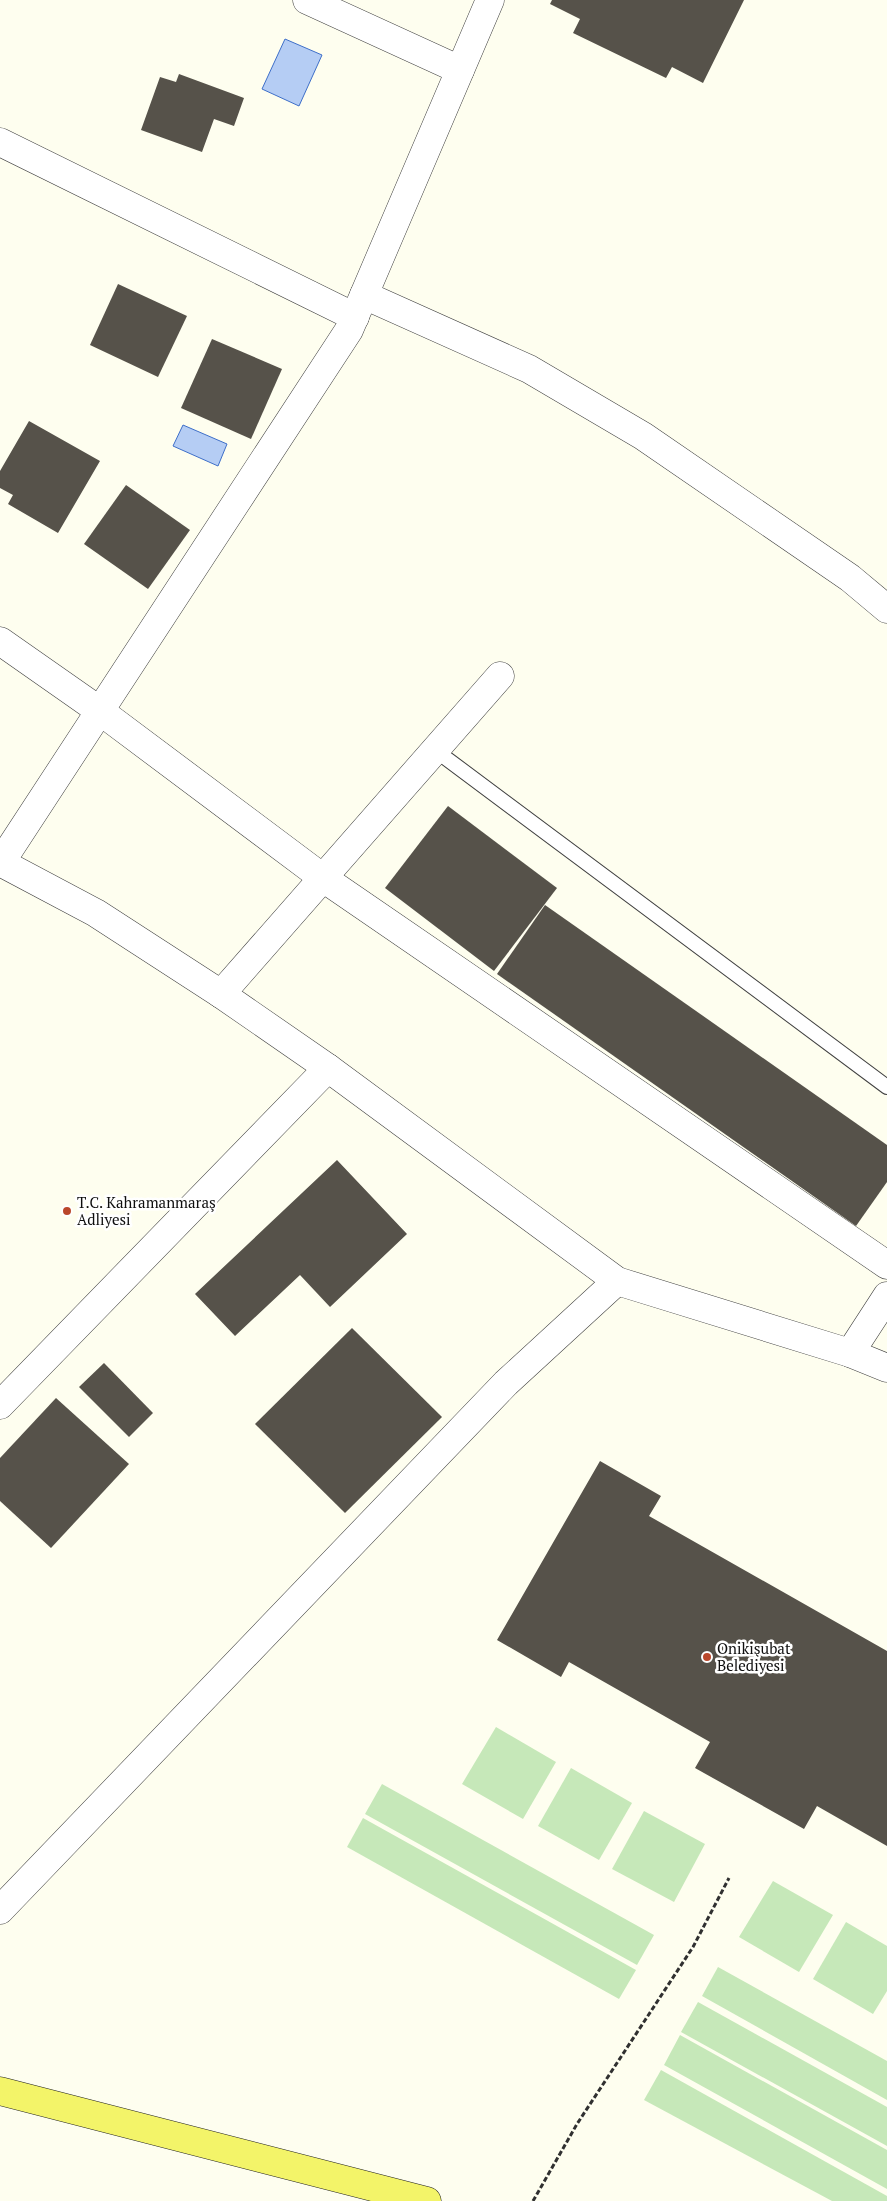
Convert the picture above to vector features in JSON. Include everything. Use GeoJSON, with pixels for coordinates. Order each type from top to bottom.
{"type":"FeatureCollection","features":[{"type":"Feature","properties":{"kind":"main road"},"geometry":{"type":"LineString","coordinates":[[0,2091],[427,2201]]}},
{"type":"Feature","properties":{"kind":"street"},"geometry":{"type":"LineString","coordinates":[[307,0],[460,70]]}},
{"type":"Feature","properties":{"kind":"street"},"geometry":{"type":"LineString","coordinates":[[490,0],[349,330],[1,862],[96,913],[221,994],[328,1068],[617,1281],[850,1352],[887,1368]]}},
{"type":"Feature","properties":{"kind":"street"},"geometry":{"type":"LineString","coordinates":[[0,142],[360,306],[529,369],[643,436],[850,578],[887,609]]}},
{"type":"Feature","properties":{"kind":"street"},"geometry":{"type":"LineString","coordinates":[[0,641],[100,711],[323,878],[887,1265]]}},
{"type":"Feature","properties":{"kind":"street"},"geometry":{"type":"LineString","coordinates":[[221,994],[500,676]]}},
{"type":"Feature","properties":{"kind":"street"},"geometry":{"type":"LineString","coordinates":[[0,1405],[328,1068]]}},
{"type":"Feature","properties":{"kind":"street"},"geometry":{"type":"LineString","coordinates":[[0,1910],[506,1383],[617,1281]]}},
{"type":"Feature","properties":{"kind":"street"},"geometry":{"type":"LineString","coordinates":[[850,1352],[887,1296]]}},
{"type":"Feature","properties":{"kind":"lane"},"geometry":{"type":"LineString","coordinates":[[435,750],[887,1087]]}},
{"type":"Feature","properties":{"kind":"path"},"geometry":{"type":"LineString","coordinates":[[533,2201],[576,2124],[693,1947],[729,1878]]}},
{"type":"Feature","properties":{"kind":"green space"},"geometry":{"type":"Polygon","coordinates":[[[496,1727],[556,1762],[523,1819],[462,1784],[496,1727]]]}},
{"type":"Feature","properties":{"kind":"green space"},"geometry":{"type":"Polygon","coordinates":[[[571,1768],[632,1803],[599,1860],[538,1826],[571,1768]]]}},
{"type":"Feature","properties":{"kind":"green space"},"geometry":{"type":"Polygon","coordinates":[[[382,1784],[654,1935],[637,1965],[365,1814],[382,1784]]]}},
{"type":"Feature","properties":{"kind":"green space"},"geometry":{"type":"Polygon","coordinates":[[[644,1811],[705,1844],[674,1902],[612,1869],[644,1811]]]}},
{"type":"Feature","properties":{"kind":"green space"},"geometry":{"type":"Polygon","coordinates":[[[363,1818],[636,1970],[619,1999],[347,1847],[363,1818]]]}},
{"type":"Feature","properties":{"kind":"green space"},"geometry":{"type":"Polygon","coordinates":[[[773,1881],[833,1915],[799,1972],[739,1937],[773,1881]]]}},
{"type":"Feature","properties":{"kind":"green space"},"geometry":{"type":"Polygon","coordinates":[[[846,1922],[887,1946],[887,1991],[873,2014],[813,1979],[846,1922]]]}},
{"type":"Feature","properties":{"kind":"green space"},"geometry":{"type":"Polygon","coordinates":[[[718,1967],[887,2061],[887,2100],[702,1996],[718,1967]]]}},
{"type":"Feature","properties":{"kind":"green space"},"geometry":{"type":"Polygon","coordinates":[[[698,2002],[887,2107],[887,2146],[681,2032],[698,2002]]]}},
{"type":"Feature","properties":{"kind":"green space"},"geometry":{"type":"Polygon","coordinates":[[[680,2035],[887,2150],[887,2189],[664,2065],[680,2035]]]}},
{"type":"Feature","properties":{"kind":"green space"},"geometry":{"type":"Polygon","coordinates":[[[661,2070],[887,2196],[887,2201],[832,2201],[644,2100],[661,2070]]]}},
{"type":"Feature","properties":{"kind":"water"},"geometry":{"type":"Polygon","coordinates":[[[285,39],[322,55],[299,106],[262,89],[285,39]]]}},
{"type":"Feature","properties":{"kind":"water"},"geometry":{"type":"Polygon","coordinates":[[[183,425],[227,444],[218,466],[173,446],[183,425]]]}},
{"type":"Feature","properties":{"kind":"building"},"geometry":{"type":"Polygon","coordinates":[[[552,0],[744,0],[703,83],[672,67],[666,78],[573,33],[580,19],[550,4],[552,0]]]}},
{"type":"Feature","properties":{"kind":"building"},"geometry":{"type":"Polygon","coordinates":[[[179,74],[244,98],[234,126],[214,119],[202,152],[141,130],[160,77],[176,82],[179,74]]]}},
{"type":"Feature","properties":{"kind":"building"},"geometry":{"type":"Polygon","coordinates":[[[118,284],[187,316],[158,377],[90,345],[118,284]]]}},
{"type":"Feature","properties":{"kind":"building"},"geometry":{"type":"Polygon","coordinates":[[[212,339],[282,369],[251,439],[181,408],[212,339]]]}},
{"type":"Feature","properties":{"kind":"building"},"geometry":{"type":"Polygon","coordinates":[[[29,421],[100,461],[58,533],[8,504],[13,495],[0,488],[0,471],[29,421]]]}},
{"type":"Feature","properties":{"kind":"building"},"geometry":{"type":"Polygon","coordinates":[[[126,485],[190,530],[148,589],[84,544],[126,485]]]}},
{"type":"Feature","properties":{"kind":"building"},"geometry":{"type":"Polygon","coordinates":[[[448,806],[557,888],[494,971],[385,888],[448,806]]]}},
{"type":"Feature","properties":{"kind":"building"},"geometry":{"type":"Polygon","coordinates":[[[545,905],[887,1145],[887,1182],[856,1226],[497,974],[545,905]]]}},
{"type":"Feature","properties":{"kind":"building"},"geometry":{"type":"Polygon","coordinates":[[[337,1160],[407,1234],[330,1307],[300,1275],[235,1336],[195,1294],[337,1160]]]}},
{"type":"Feature","properties":{"kind":"building"},"geometry":{"type":"Polygon","coordinates":[[[352,1328],[442,1417],[345,1513],[255,1424],[352,1328]]]}},
{"type":"Feature","properties":{"kind":"building"},"geometry":{"type":"Polygon","coordinates":[[[104,1363],[153,1413],[129,1437],[79,1387],[104,1363]]]}},
{"type":"Feature","properties":{"kind":"building"},"geometry":{"type":"Polygon","coordinates":[[[56,1398],[129,1464],[51,1548],[0,1501],[0,1458],[56,1398]]]}},
{"type":"Feature","properties":{"kind":"building","name":"Onikişubat Belediyesi"},"geometry":{"type":"Polygon","coordinates":[[[600,1461],[661,1496],[649,1516],[887,1651],[887,1846],[817,1806],[804,1829],[695,1768],[710,1742],[569,1662],[561,1677],[497,1640],[600,1461]]]}},
{"type":"Feature","properties":{"kind":"place","name":"T.C. Kahramanmaraş Adliyesi"},"geometry":{"type":"Point","coordinates":[67,1211]}},
{"type":"Feature","properties":{"kind":"place","name":"Onikişubat Belediyesi"},"geometry":{"type":"Point","coordinates":[707,1657]}}]}
